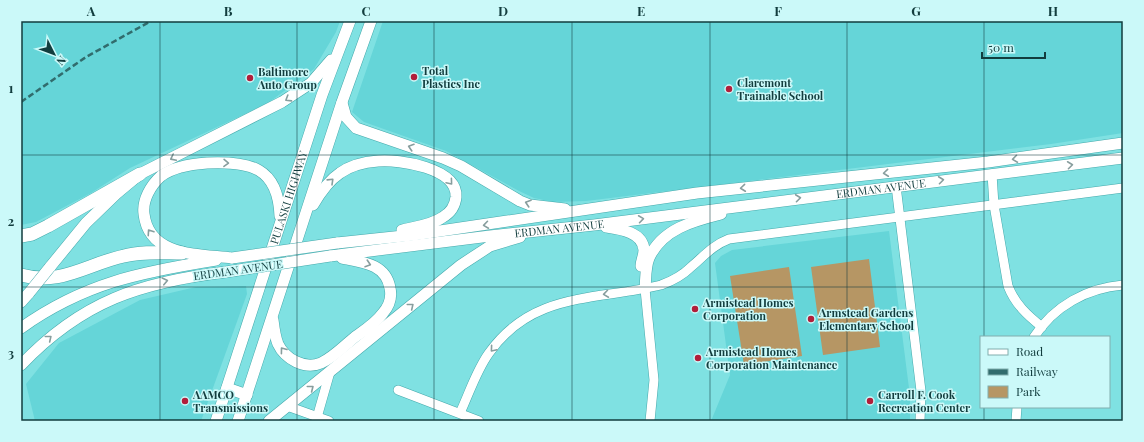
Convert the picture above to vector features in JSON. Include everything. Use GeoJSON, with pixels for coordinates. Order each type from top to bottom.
{"type":"FeatureCollection","features":[{"type":"Feature","properties":{"kind":"highway"},"geometry":{"type":"LineString","coordinates":[[21,236],[32,234],[48,226],[140,174]]}},
{"type":"Feature","properties":{"kind":"highway"},"geometry":{"type":"LineString","coordinates":[[21,275],[41,279],[53,278],[82,271],[124,256],[145,252],[182,253]]}},
{"type":"Feature","properties":{"kind":"main road","name":"PULASKI HIGHWAY"},"geometry":{"type":"LineString","coordinates":[[216,421],[337,53],[350,21]]}},
{"type":"Feature","properties":{"kind":"main road","name":"PULASKI HIGHWAY"},"geometry":{"type":"LineString","coordinates":[[238,421],[342,102],[371,21]]}},
{"type":"Feature","properties":{"kind":"main road"},"geometry":{"type":"LineString","coordinates":[[21,302],[86,223],[116,194],[140,174],[282,102],[311,82],[337,53]]}},
{"type":"Feature","properties":{"kind":"main road"},"geometry":{"type":"LineString","coordinates":[[342,102],[346,117],[356,128],[443,158],[461,166],[509,195],[530,205],[580,211]]}},
{"type":"Feature","properties":{"kind":"main road","name":"ERDMAN AVENUE"},"geometry":{"type":"LineString","coordinates":[[21,328],[38,316],[103,284],[146,272],[232,258],[337,243],[413,235],[697,193],[988,162],[1123,144]]}},
{"type":"Feature","properties":{"kind":"main road","name":"ERDMAN AVENUE"},"geometry":{"type":"LineString","coordinates":[[21,365],[50,338],[106,301],[151,284],[184,277],[330,256],[594,225],[771,201],[1123,158]]}},
{"type":"Feature","properties":{"kind":"main road"},"geometry":{"type":"LineString","coordinates":[[302,225],[320,194],[330,182],[353,166],[366,162],[394,161],[424,166],[445,177],[455,188],[456,202],[442,218],[413,228],[337,243]]}},
{"type":"Feature","properties":{"kind":"main road"},"geometry":{"type":"LineString","coordinates":[[232,258],[182,253],[161,244],[152,236],[147,229],[143,210],[145,200],[155,183],[162,176],[180,168],[222,162],[240,163],[258,169],[272,181],[276,188],[279,202],[280,225]]}},
{"type":"Feature","properties":{"kind":"main road"},"geometry":{"type":"LineString","coordinates":[[645,289],[649,259],[670,232],[693,222],[771,201]]}},
{"type":"Feature","properties":{"kind":"main road"},"geometry":{"type":"LineString","coordinates":[[594,225],[628,232],[636,235],[640,239],[644,248],[641,264],[645,289]]}},
{"type":"Feature","properties":{"kind":"main road"},"geometry":{"type":"LineString","coordinates":[[269,421],[475,255],[490,246],[547,230]]}},
{"type":"Feature","properties":{"kind":"main road"},"geometry":{"type":"LineString","coordinates":[[272,317],[276,339],[282,350],[295,361],[312,365],[326,360],[383,314],[391,298],[389,282],[385,274],[379,268],[370,264],[330,256]]}},
{"type":"Feature","properties":{"kind":"main road"},"geometry":{"type":"LineString","coordinates":[[226,388],[247,395]]}},
{"type":"Feature","properties":{"kind":"street"},"geometry":{"type":"LineString","coordinates":[[992,174],[994,205],[1008,286],[1012,295],[1024,312],[1042,327]]}},
{"type":"Feature","properties":{"kind":"street"},"geometry":{"type":"LineString","coordinates":[[896,186],[921,391],[920,421]]}},
{"type":"Feature","properties":{"kind":"street"},"geometry":{"type":"LineString","coordinates":[[460,414],[489,353],[512,328],[526,317],[540,309],[562,302],[662,286],[674,280],[690,268],[707,251],[719,242],[729,239],[1123,188]]}},
{"type":"Feature","properties":{"kind":"street"},"geometry":{"type":"LineString","coordinates":[[1035,336],[1058,311],[1081,296],[1094,290],[1123,285]]}},
{"type":"Feature","properties":{"kind":"street"},"geometry":{"type":"LineString","coordinates":[[645,289],[654,380],[650,421]]}},
{"type":"Feature","properties":{"kind":"street"},"geometry":{"type":"LineString","coordinates":[[317,419],[330,372]]}},
{"type":"Feature","properties":{"kind":"street"},"geometry":{"type":"LineString","coordinates":[[398,390],[479,421]]}},
{"type":"Feature","properties":{"kind":"street"},"geometry":{"type":"LineString","coordinates":[[287,406],[317,419],[330,421]]}},
{"type":"Feature","properties":{"kind":"street"},"geometry":{"type":"LineString","coordinates":[[1016,421],[1017,408]]}},
{"type":"Feature","properties":{"kind":"shaded area"},"geometry":{"type":"Polygon","coordinates":[[[21,21],[340,21],[336,32],[314,69],[268,103],[130,168],[91,193],[36,222],[21,225],[21,21]]]}},
{"type":"Feature","properties":{"kind":"shaded area"},"geometry":{"type":"Polygon","coordinates":[[[383,21],[1123,21],[1123,133],[1051,144],[586,201],[553,202],[534,198],[519,191],[446,151],[364,122],[352,112],[383,21]]]}},
{"type":"Feature","properties":{"kind":"shaded area","name":"Armstead Gardens Elementary School"},"geometry":{"type":"Polygon","coordinates":[[[889,231],[910,396],[910,421],[711,421],[730,375],[715,263],[721,256],[732,250],[889,231]]]}},
{"type":"Feature","properties":{"kind":"shaded area"},"geometry":{"type":"Polygon","coordinates":[[[246,286],[247,294],[201,421],[35,421],[26,384],[59,343],[140,300],[196,287],[246,286]]]}},
{"type":"Feature","properties":{"kind":"green space"},"geometry":{"type":"Polygon","coordinates":[[[869,259],[880,347],[823,355],[811,267],[869,259]]]}},
{"type":"Feature","properties":{"kind":"green space"},"geometry":{"type":"Polygon","coordinates":[[[789,267],[802,356],[744,365],[730,276],[789,267]]]}},
{"type":"Feature","properties":{"kind":"railway"},"geometry":{"type":"LineString","coordinates":[[21,102],[86,57],[151,21]]}},
{"type":"Feature","properties":{"kind":"place","name":"Total Plastics Inc"},"geometry":{"type":"Point","coordinates":[414,77]}},
{"type":"Feature","properties":{"kind":"place","name":"Baltimore Auto Group"},"geometry":{"type":"Point","coordinates":[250,78]}},
{"type":"Feature","properties":{"kind":"place","name":"Claremont Trainable School"},"geometry":{"type":"Point","coordinates":[729,89]}},
{"type":"Feature","properties":{"kind":"place","name":"Armistead Homes Corporation"},"geometry":{"type":"Point","coordinates":[695,309]}},
{"type":"Feature","properties":{"kind":"place","name":"Armstead Gardens Elementary School"},"geometry":{"type":"Point","coordinates":[811,319]}},
{"type":"Feature","properties":{"kind":"place","name":"Armistead Homes Corporation Maintenance"},"geometry":{"type":"Point","coordinates":[698,358]}},
{"type":"Feature","properties":{"kind":"place","name":"AAMCO Transmissions"},"geometry":{"type":"Point","coordinates":[185,401]}},
{"type":"Feature","properties":{"kind":"place","name":"Carroll F. Cook Recreation Center"},"geometry":{"type":"Point","coordinates":[870,401]}}]}
